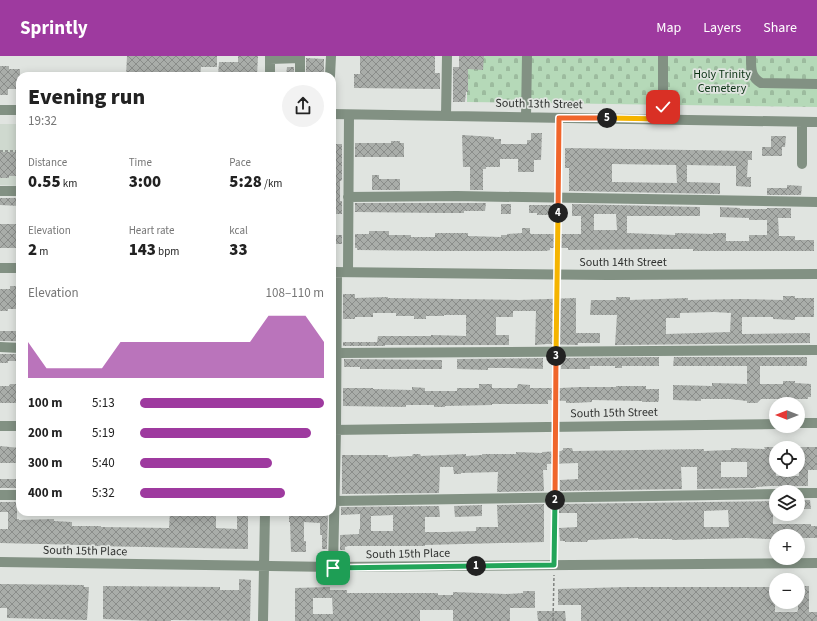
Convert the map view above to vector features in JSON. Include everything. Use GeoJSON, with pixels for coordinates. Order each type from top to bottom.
{"type":"FeatureCollection","features":[{"type":"Feature","properties":{"kind":"street"},"geometry":{"type":"LineString","coordinates":[[330,56],[330,72]]}},
{"type":"Feature","properties":{"kind":"street"},"geometry":{"type":"LineString","coordinates":[[446,116],[447,56]]}},
{"type":"Feature","properties":{"kind":"street"},"geometry":{"type":"LineString","coordinates":[[526,117],[527,56]]}},
{"type":"Feature","properties":{"kind":"street"},"geometry":{"type":"LineString","coordinates":[[663,56],[663,119]]}},
{"type":"Feature","properties":{"kind":"street"},"geometry":{"type":"LineString","coordinates":[[751,56],[751,71],[756,81],[761,83],[817,84]]}},
{"type":"Feature","properties":{"kind":"street"},"geometry":{"type":"LineString","coordinates":[[270,72],[270,57],[300,57],[300,72]]}},
{"type":"Feature","properties":{"kind":"street"},"geometry":{"type":"LineString","coordinates":[[0,110],[16,110]]}},
{"type":"Feature","properties":{"kind":"street","name":"South 13th Street"},"geometry":{"type":"LineString","coordinates":[[336,114],[817,122]]}},
{"type":"Feature","properties":{"kind":"street"},"geometry":{"type":"LineString","coordinates":[[348,272],[349,115]]}},
{"type":"Feature","properties":{"kind":"street"},"geometry":{"type":"LineString","coordinates":[[802,122],[802,164]]}},
{"type":"Feature","properties":{"kind":"street"},"geometry":{"type":"LineString","coordinates":[[0,191],[16,191]]}},
{"type":"Feature","properties":{"kind":"street"},"geometry":{"type":"LineString","coordinates":[[348,196],[457,196],[817,202]]}},
{"type":"Feature","properties":{"kind":"street"},"geometry":{"type":"LineString","coordinates":[[0,268],[16,268]]}},
{"type":"Feature","properties":{"kind":"street","name":"South 14th Street"},"geometry":{"type":"LineString","coordinates":[[336,272],[817,274]]}},
{"type":"Feature","properties":{"kind":"street"},"geometry":{"type":"LineString","coordinates":[[336,326],[336,379]]}},
{"type":"Feature","properties":{"kind":"street"},"geometry":{"type":"LineString","coordinates":[[0,347],[16,348]]}},
{"type":"Feature","properties":{"kind":"street"},"geometry":{"type":"LineString","coordinates":[[337,353],[817,350]]}},
{"type":"Feature","properties":{"kind":"street"},"geometry":{"type":"LineString","coordinates":[[805,423],[817,423]]}},
{"type":"Feature","properties":{"kind":"street","name":"South 15th Street"},"geometry":{"type":"LineString","coordinates":[[336,430],[769,424]]}},
{"type":"Feature","properties":{"kind":"street"},"geometry":{"type":"LineString","coordinates":[[0,426],[16,426]]}},
{"type":"Feature","properties":{"kind":"street"},"geometry":{"type":"LineString","coordinates":[[805,493],[817,493]]}},
{"type":"Feature","properties":{"kind":"street"},"geometry":{"type":"LineString","coordinates":[[336,501],[769,494]]}},
{"type":"Feature","properties":{"kind":"street"},"geometry":{"type":"LineString","coordinates":[[0,495],[16,495]]}},
{"type":"Feature","properties":{"kind":"street"},"geometry":{"type":"LineString","coordinates":[[263,621],[265,516]]}},
{"type":"Feature","properties":{"kind":"street"},"geometry":{"type":"LineString","coordinates":[[333,568],[334,516]]}},
{"type":"Feature","properties":{"kind":"street","name":"South 15th Place"},"geometry":{"type":"LineString","coordinates":[[0,562],[333,568],[817,563]]}},
{"type":"Feature","properties":{"kind":"path"},"geometry":{"type":"LineString","coordinates":[[553,621],[559,118]]}},
{"type":"Feature","properties":{"kind":"path"},"geometry":{"type":"LineString","coordinates":[[0,151],[16,151]]}},
{"type":"Feature","properties":{"kind":"shaded area"},"geometry":{"type":"Polygon","coordinates":[[[0,124],[16,124],[16,186],[0,185],[0,124]]]}},
{"type":"Feature","properties":{"kind":"green space","name":"Holy Trinity Cemetery"},"geometry":{"type":"Polygon","coordinates":[[[467,56],[817,56],[817,107],[467,102],[467,56]]]}},
{"type":"Feature","properties":{"kind":"building"},"geometry":{"type":"Polygon","coordinates":[[[127,56],[217,56],[217,67],[201,67],[200,72],[126,72],[127,56]]]}},
{"type":"Feature","properties":{"kind":"building"},"geometry":{"type":"Polygon","coordinates":[[[238,56],[258,56],[257,72],[218,72],[219,62],[238,62],[238,56]]]}},
{"type":"Feature","properties":{"kind":"building"},"geometry":{"type":"Polygon","coordinates":[[[360,56],[435,56],[435,73],[440,73],[440,89],[354,88],[354,74],[360,74],[360,56]]]}},
{"type":"Feature","properties":{"kind":"building"},"geometry":{"type":"Polygon","coordinates":[[[459,56],[484,56],[483,70],[468,69],[468,92],[466,92],[465,102],[453,102],[453,67],[459,67],[459,56]]]}},
{"type":"Feature","properties":{"kind":"building"},"geometry":{"type":"Polygon","coordinates":[[[306,58],[324,59],[324,72],[306,72],[306,58]]]}},
{"type":"Feature","properties":{"kind":"building"},"geometry":{"type":"Polygon","coordinates":[[[0,66],[9,66],[9,69],[20,69],[20,72],[16,72],[16,89],[8,89],[8,95],[0,95],[0,66]]]}},
{"type":"Feature","properties":{"kind":"building"},"geometry":{"type":"Polygon","coordinates":[[[287,67],[294,67],[294,72],[286,72],[287,67]]]}},
{"type":"Feature","properties":{"kind":"building"},"geometry":{"type":"Polygon","coordinates":[[[531,133],[542,133],[541,160],[534,160],[534,172],[518,172],[518,159],[500,159],[500,167],[486,167],[486,169],[483,169],[483,190],[470,190],[470,167],[463,167],[462,135],[494,137],[494,139],[501,139],[501,144],[527,144],[527,140],[531,140],[531,133]]]}},
{"type":"Feature","properties":{"kind":"building"},"geometry":{"type":"Polygon","coordinates":[[[771,136],[786,136],[785,147],[782,147],[782,156],[762,156],[762,147],[771,147],[771,136]]]}},
{"type":"Feature","properties":{"kind":"building"},"geometry":{"type":"Polygon","coordinates":[[[391,141],[400,141],[400,143],[404,143],[404,157],[355,157],[355,143],[391,143],[391,141]]]}},
{"type":"Feature","properties":{"kind":"building"},"geometry":{"type":"Polygon","coordinates":[[[336,144],[342,144],[342,180],[340,181],[340,201],[342,201],[342,214],[336,214],[336,144]]]}},
{"type":"Feature","properties":{"kind":"building"},"geometry":{"type":"Polygon","coordinates":[[[565,148],[752,151],[752,160],[748,160],[747,177],[751,177],[751,187],[736,186],[736,166],[687,165],[687,182],[720,183],[720,194],[569,191],[569,168],[565,168],[565,148]],[[612,164],[612,182],[677,183],[676,165],[612,164]]]}},
{"type":"Feature","properties":{"kind":"building"},"geometry":{"type":"Polygon","coordinates":[[[0,152],[16,152],[16,176],[0,178],[0,152]]]}},
{"type":"Feature","properties":{"kind":"building"},"geometry":{"type":"Polygon","coordinates":[[[372,175],[379,175],[379,179],[400,179],[400,190],[372,190],[372,175]]]}},
{"type":"Feature","properties":{"kind":"building"},"geometry":{"type":"Polygon","coordinates":[[[787,185],[802,186],[801,195],[767,195],[767,188],[787,188],[787,185]]]}},
{"type":"Feature","properties":{"kind":"building"},"geometry":{"type":"Polygon","coordinates":[[[0,198],[16,198],[16,206],[0,205],[0,198]]]}},
{"type":"Feature","properties":{"kind":"building"},"geometry":{"type":"Polygon","coordinates":[[[355,203],[486,203],[485,211],[444,213],[355,212],[355,203]]]}},
{"type":"Feature","properties":{"kind":"building"},"geometry":{"type":"Polygon","coordinates":[[[501,204],[511,204],[511,214],[501,214],[501,204]]]}},
{"type":"Feature","properties":{"kind":"building"},"geometry":{"type":"Polygon","coordinates":[[[572,204],[700,207],[700,216],[627,216],[627,233],[675,235],[675,233],[726,233],[726,241],[749,241],[749,235],[767,235],[767,220],[720,217],[720,207],[740,209],[791,208],[791,218],[778,218],[779,236],[795,236],[795,240],[814,240],[814,251],[693,251],[693,249],[568,250],[568,248],[550,248],[550,250],[546,251],[437,251],[357,250],[357,248],[355,248],[355,234],[369,234],[369,231],[389,231],[389,235],[411,235],[411,237],[435,237],[435,233],[468,233],[468,236],[501,237],[501,235],[522,233],[522,228],[530,228],[531,234],[581,234],[581,216],[572,216],[572,204]],[[594,214],[594,230],[617,230],[616,214],[594,214]]]}},
{"type":"Feature","properties":{"kind":"building"},"geometry":{"type":"Polygon","coordinates":[[[529,205],[551,205],[551,215],[537,215],[537,213],[529,213],[529,205]]]}},
{"type":"Feature","properties":{"kind":"building"},"geometry":{"type":"Polygon","coordinates":[[[0,224],[16,224],[16,248],[0,248],[0,224]]]}},
{"type":"Feature","properties":{"kind":"building"},"geometry":{"type":"Polygon","coordinates":[[[336,235],[342,235],[342,244],[336,244],[336,235]]]}},
{"type":"Feature","properties":{"kind":"building"},"geometry":{"type":"Polygon","coordinates":[[[10,286],[16,286],[16,309],[0,311],[0,289],[10,289],[10,286]]]}},
{"type":"Feature","properties":{"kind":"building"},"geometry":{"type":"Polygon","coordinates":[[[343,294],[355,294],[355,298],[388,297],[519,300],[576,298],[576,333],[600,333],[600,343],[578,343],[578,345],[535,345],[536,311],[513,311],[513,317],[496,317],[496,335],[509,335],[509,345],[343,346],[343,342],[377,342],[378,336],[466,336],[466,315],[426,316],[426,319],[414,319],[414,316],[396,316],[396,313],[373,313],[373,317],[343,319],[343,294]]]}},
{"type":"Feature","properties":{"kind":"building"},"geometry":{"type":"Polygon","coordinates":[[[783,296],[795,296],[795,298],[814,298],[814,317],[795,317],[795,320],[773,319],[773,317],[742,317],[742,334],[810,333],[810,343],[615,345],[617,315],[590,315],[591,300],[616,300],[616,297],[630,297],[630,300],[688,298],[688,300],[783,300],[783,296]],[[680,313],[680,318],[666,318],[666,334],[730,332],[731,313],[680,313]]]}},
{"type":"Feature","properties":{"kind":"building"},"geometry":{"type":"Polygon","coordinates":[[[0,331],[16,331],[16,341],[0,341],[0,331]]]}},
{"type":"Feature","properties":{"kind":"building"},"geometry":{"type":"Polygon","coordinates":[[[0,354],[16,354],[16,361],[0,363],[0,354]]]}},
{"type":"Feature","properties":{"kind":"building"},"geometry":{"type":"Polygon","coordinates":[[[659,357],[659,366],[622,366],[622,368],[615,368],[615,366],[590,366],[590,369],[561,369],[562,358],[659,357]]]}},
{"type":"Feature","properties":{"kind":"building"},"geometry":{"type":"Polygon","coordinates":[[[674,357],[807,357],[807,366],[760,366],[760,384],[783,384],[783,381],[795,381],[795,383],[811,384],[811,397],[805,399],[805,397],[769,397],[769,399],[761,399],[757,403],[747,403],[747,401],[730,399],[701,399],[701,401],[673,400],[673,385],[712,386],[712,383],[747,384],[747,366],[673,366],[674,357]]]}},
{"type":"Feature","properties":{"kind":"building"},"geometry":{"type":"Polygon","coordinates":[[[543,358],[543,369],[457,369],[457,359],[543,358]]]}},
{"type":"Feature","properties":{"kind":"building"},"geometry":{"type":"Polygon","coordinates":[[[344,359],[442,360],[442,369],[360,369],[360,367],[344,367],[344,359]]]}},
{"type":"Feature","properties":{"kind":"building"},"geometry":{"type":"Polygon","coordinates":[[[10,384],[16,384],[16,403],[0,403],[0,386],[9,386],[10,384]]]}},
{"type":"Feature","properties":{"kind":"building"},"geometry":{"type":"Polygon","coordinates":[[[479,384],[492,384],[492,388],[517,388],[518,384],[530,385],[530,388],[646,386],[646,389],[659,389],[659,400],[658,402],[642,402],[592,400],[592,402],[566,403],[566,401],[548,400],[548,404],[492,404],[445,407],[434,407],[434,405],[406,405],[406,407],[343,406],[343,388],[412,390],[412,387],[425,388],[425,391],[457,391],[457,388],[479,388],[479,384]]]}},
{"type":"Feature","properties":{"kind":"building"},"geometry":{"type":"Polygon","coordinates":[[[0,446],[16,448],[16,463],[0,463],[0,446]]]}},
{"type":"Feature","properties":{"kind":"building"},"geometry":{"type":"Polygon","coordinates":[[[764,447],[769,447],[769,477],[805,477],[805,447],[817,447],[817,470],[808,470],[808,486],[769,485],[756,488],[697,489],[697,467],[681,467],[682,489],[560,491],[560,480],[578,479],[578,463],[547,464],[547,470],[543,470],[544,491],[497,492],[498,472],[454,474],[453,467],[440,467],[439,493],[342,494],[342,455],[388,455],[388,457],[412,456],[413,454],[420,454],[421,456],[466,454],[466,456],[482,454],[516,454],[516,452],[542,453],[561,451],[563,448],[572,448],[573,451],[704,449],[704,451],[731,450],[731,448],[765,449],[764,447]],[[721,462],[721,477],[747,477],[747,462],[721,462]]]}},
{"type":"Feature","properties":{"kind":"building"},"geometry":{"type":"Polygon","coordinates":[[[0,479],[16,479],[16,488],[0,488],[0,479]]]}},
{"type":"Feature","properties":{"kind":"building"},"geometry":{"type":"Polygon","coordinates":[[[805,500],[810,500],[811,509],[805,509],[805,500]]]}},
{"type":"Feature","properties":{"kind":"building"},"geometry":{"type":"Polygon","coordinates":[[[769,501],[769,521],[773,521],[773,524],[811,524],[811,526],[817,526],[817,538],[805,538],[805,529],[769,529],[769,539],[672,540],[638,538],[588,540],[587,542],[565,542],[560,541],[559,528],[577,527],[577,513],[559,513],[559,504],[769,501]],[[728,510],[704,511],[704,527],[729,527],[728,510]]]}},
{"type":"Feature","properties":{"kind":"building"},"geometry":{"type":"Polygon","coordinates":[[[0,502],[16,502],[16,516],[19,520],[54,519],[54,521],[72,522],[72,526],[101,527],[169,528],[170,516],[216,516],[216,528],[237,529],[237,516],[248,516],[248,549],[0,543],[0,529],[8,529],[8,512],[0,512],[0,502]]]}},
{"type":"Feature","properties":{"kind":"building"},"geometry":{"type":"Polygon","coordinates":[[[544,504],[544,542],[425,546],[348,546],[345,547],[345,550],[340,550],[340,535],[359,534],[360,529],[360,514],[341,515],[341,507],[439,506],[440,517],[425,517],[425,532],[446,532],[476,531],[476,527],[498,527],[497,505],[544,504]],[[393,515],[371,516],[371,531],[393,531],[393,515]]]}},
{"type":"Feature","properties":{"kind":"building"},"geometry":{"type":"Polygon","coordinates":[[[482,505],[482,516],[455,517],[454,506],[482,505]]]}},
{"type":"Feature","properties":{"kind":"building"},"geometry":{"type":"Polygon","coordinates":[[[289,516],[328,516],[327,549],[322,549],[320,523],[304,522],[304,541],[306,541],[306,552],[291,552],[289,516]]]}},
{"type":"Feature","properties":{"kind":"building"},"geometry":{"type":"Polygon","coordinates":[[[239,579],[251,580],[250,621],[153,621],[103,619],[103,586],[220,587],[220,590],[239,590],[239,579]]]}},
{"type":"Feature","properties":{"kind":"building"},"geometry":{"type":"Polygon","coordinates":[[[0,584],[84,585],[84,587],[89,587],[87,620],[7,618],[7,608],[0,608],[0,584]]]}},
{"type":"Feature","properties":{"kind":"building"},"geometry":{"type":"Polygon","coordinates":[[[805,586],[809,586],[809,612],[817,612],[817,621],[581,621],[581,605],[558,605],[558,589],[626,587],[769,587],[769,609],[775,609],[775,612],[797,612],[798,610],[805,609],[805,586]]]}},
{"type":"Feature","properties":{"kind":"building"},"geometry":{"type":"Polygon","coordinates":[[[330,587],[330,590],[347,590],[347,593],[438,593],[438,595],[453,595],[453,592],[506,594],[523,593],[523,591],[535,591],[535,608],[510,608],[510,621],[453,621],[453,610],[420,610],[420,621],[295,621],[295,588],[330,587]],[[313,598],[313,614],[333,614],[332,598],[313,598]]]}},
{"type":"Feature","properties":{"kind":"building"},"geometry":{"type":"Polygon","coordinates":[[[537,611],[565,611],[566,621],[538,621],[537,611]]]}},
{"type":"Feature","properties":{"kind":"route"},"geometry":{"type":"LineString","coordinates":[[333,568],[554,565],[559,118],[663,119],[663,107]]}}]}
